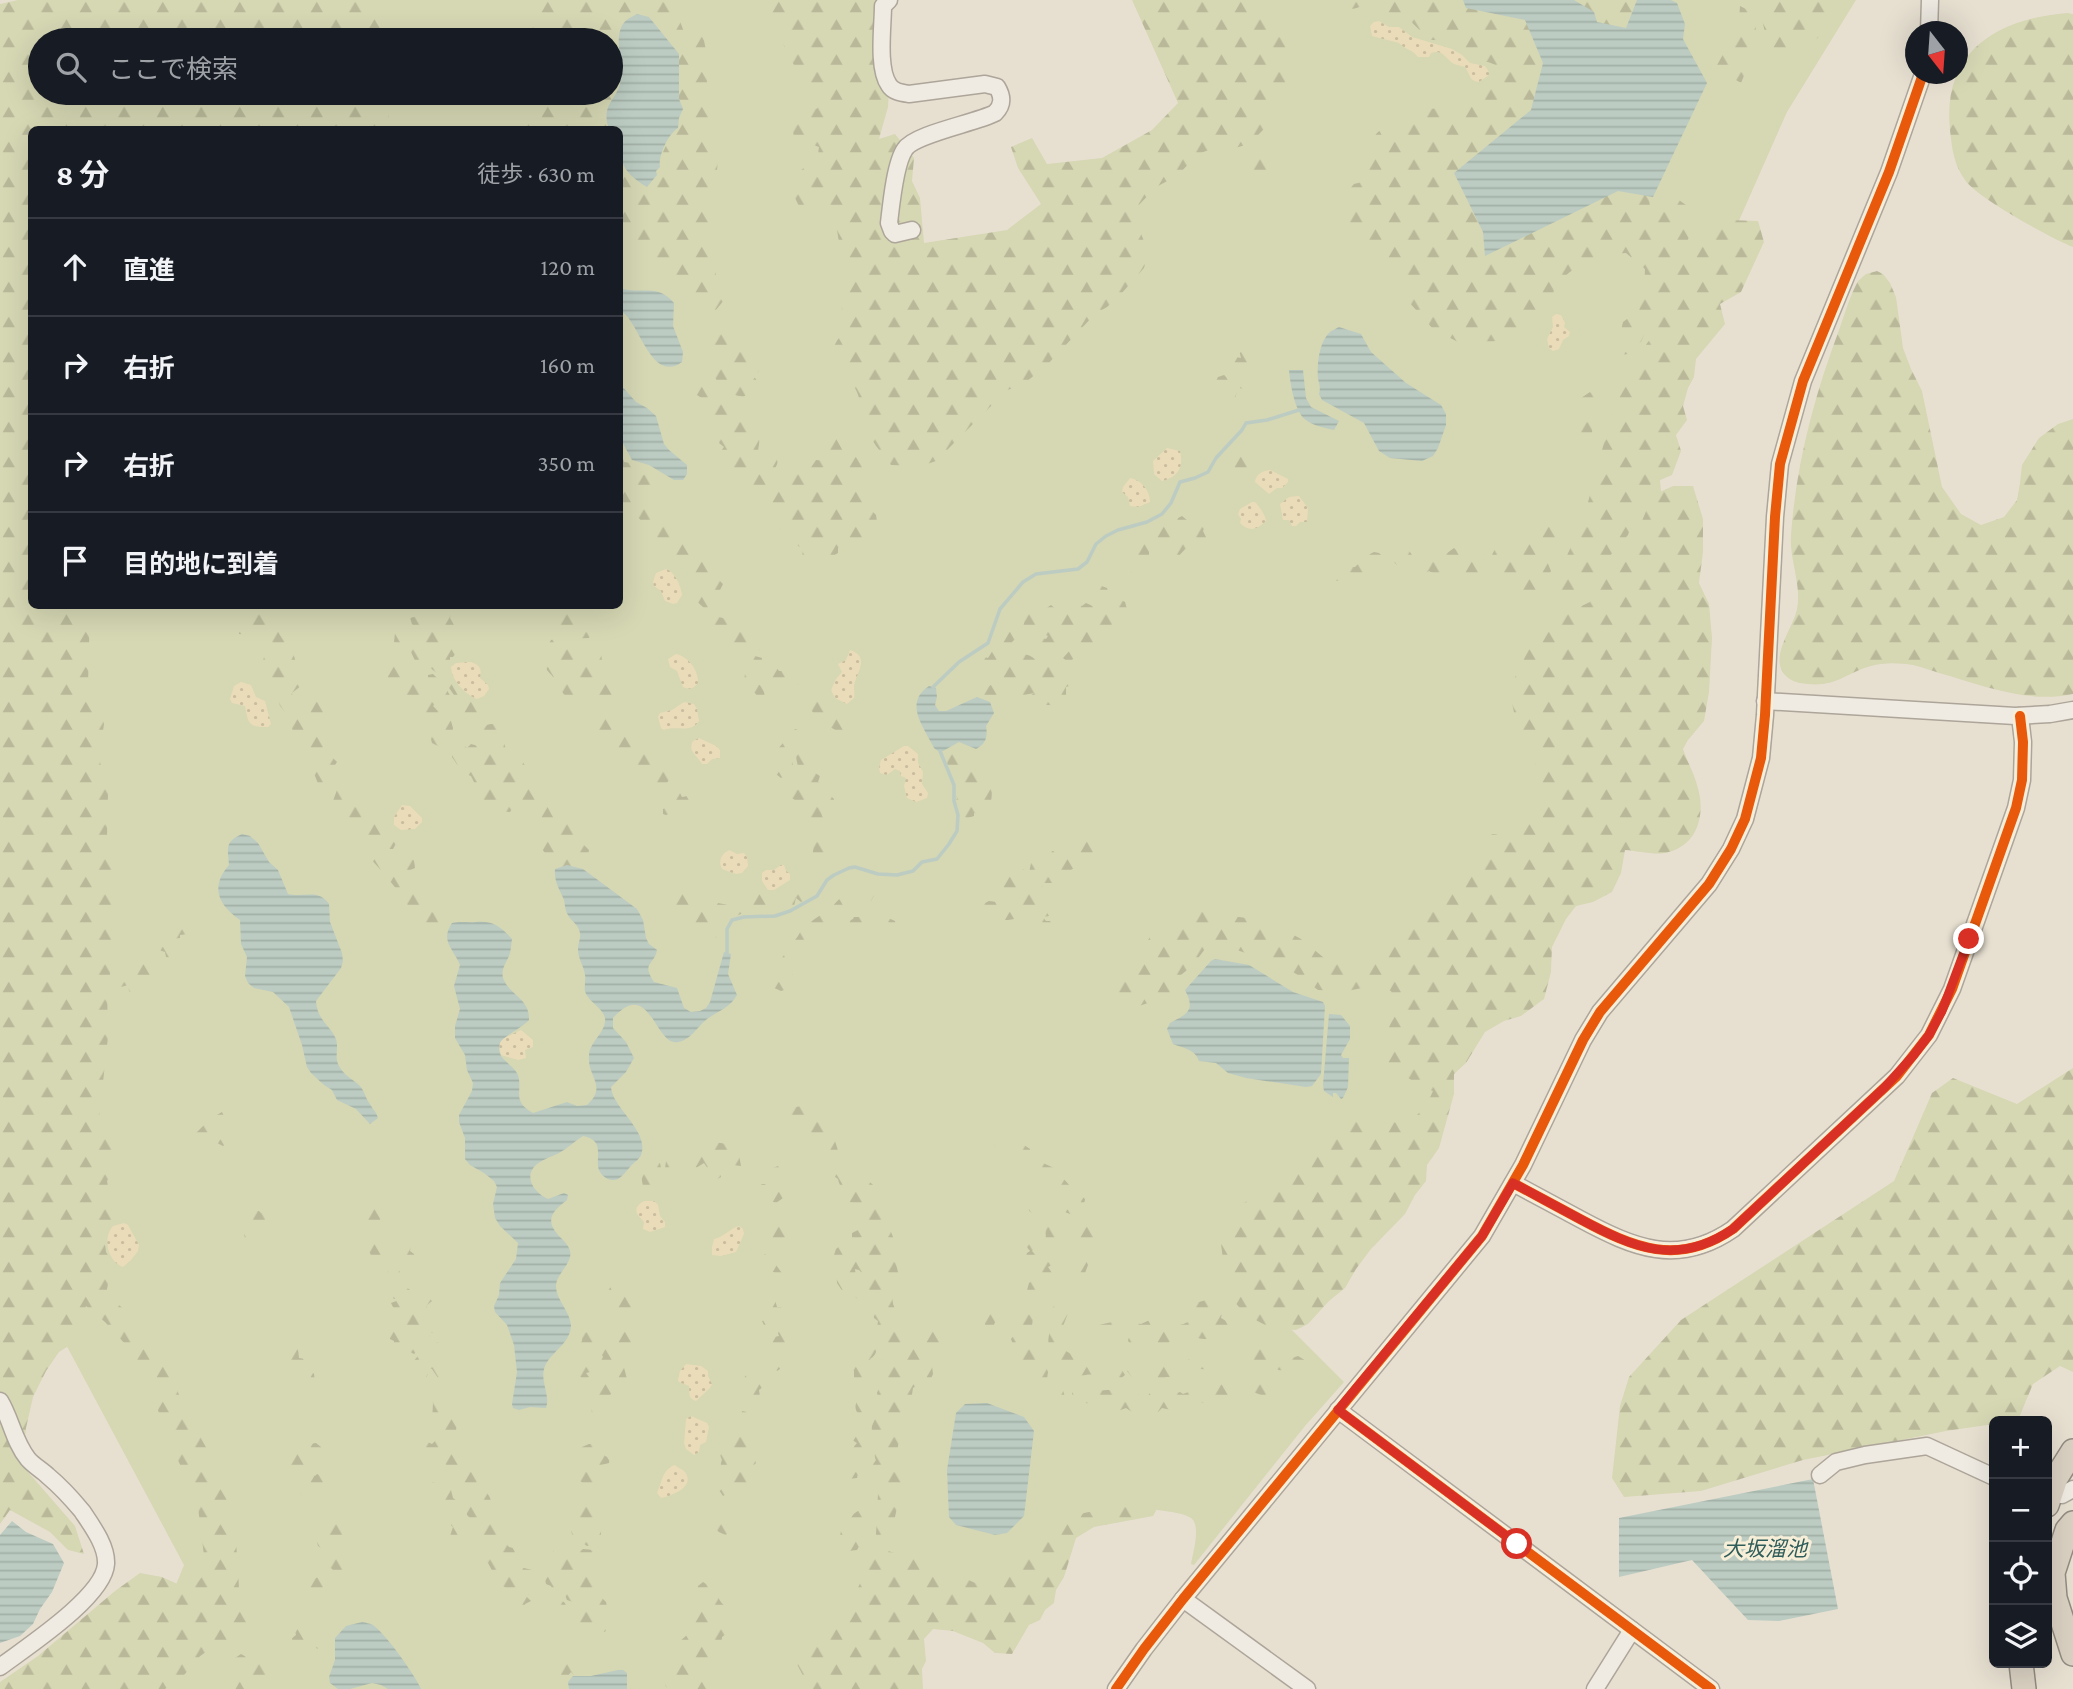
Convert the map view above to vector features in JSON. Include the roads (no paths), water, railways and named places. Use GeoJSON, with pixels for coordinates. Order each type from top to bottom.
{"type":"FeatureCollection","features":[{"type":"Feature","properties":{"kind":"highway"},"geometry":{"type":"LineString","coordinates":[[2061,1497],[2056,1478],[2073,1451]]}},
{"type":"Feature","properties":{"kind":"highway"},"geometry":{"type":"LineString","coordinates":[[2073,1523],[2067,1530],[2053,1573],[2055,1598],[2073,1654]]}},
{"type":"Feature","properties":{"kind":"highway"},"geometry":{"type":"LineString","coordinates":[[2022,1668],[2024,1689]]}},
{"type":"Feature","properties":{"kind":"street"},"geometry":{"type":"LineString","coordinates":[[889,0],[883,6],[882,47],[884,69],[891,88],[909,94],[985,84],[997,87],[1002,104],[995,113],[920,139],[904,150],[889,223],[895,234],[912,230]]}},
{"type":"Feature","properties":{"kind":"street"},"geometry":{"type":"LineString","coordinates":[[1929,21],[1930,0]]}},
{"type":"Feature","properties":{"kind":"street"},"geometry":{"type":"LineString","coordinates":[[1116,1689],[1183,1599],[1482,1236],[1513,1183],[1583,1040],[1600,1012],[1709,884],[1731,849],[1745,819],[1761,758],[1780,464],[1803,381],[1889,172],[1920,84]]}},
{"type":"Feature","properties":{"kind":"street"},"geometry":{"type":"LineString","coordinates":[[1765,701],[2020,716],[2073,710]]}},
{"type":"Feature","properties":{"kind":"street"},"geometry":{"type":"LineString","coordinates":[[1513,1183],[1605,1233],[1639,1247],[1658,1251],[1690,1250],[1718,1239],[1733,1229],[1897,1076],[1929,1035],[1952,989],[2016,808],[2022,780],[2023,742],[2020,716]]}},
{"type":"Feature","properties":{"kind":"street"},"geometry":{"type":"LineString","coordinates":[[0,1401],[26,1457],[67,1495],[95,1531],[102,1544],[106,1567],[89,1594],[66,1618],[0,1667]]}},
{"type":"Feature","properties":{"kind":"street"},"geometry":{"type":"LineString","coordinates":[[1338,1410],[1711,1689]]}},
{"type":"Feature","properties":{"kind":"street"},"geometry":{"type":"LineString","coordinates":[[1820,1475],[1836,1462],[1927,1446],[1989,1475]]}},
{"type":"Feature","properties":{"kind":"street"},"geometry":{"type":"LineString","coordinates":[[1183,1599],[1307,1689]]}},
{"type":"Feature","properties":{"kind":"street"},"geometry":{"type":"LineString","coordinates":[[1595,1689],[1632,1630]]}},
{"type":"Feature","properties":{"kind":"water"},"geometry":{"type":"Polygon","coordinates":[[[1463,0],[1574,0],[1594,12],[1597,22],[1626,28],[1637,0],[1671,0],[1677,3],[1685,24],[1683,39],[1707,83],[1653,197],[1618,191],[1485,256],[1483,232],[1454,173],[1531,110],[1543,63],[1525,20],[1466,8],[1463,0]]]}},
{"type":"Feature","properties":{"kind":"water"},"geometry":{"type":"Polygon","coordinates":[[[637,14],[649,17],[679,54],[679,99],[683,109],[678,128],[667,140],[662,151],[657,175],[647,187],[631,175],[623,163],[623,126],[608,126],[607,120],[609,105],[623,105],[621,28],[637,14]]]}},
{"type":"Feature","properties":{"kind":"water"},"geometry":{"type":"Polygon","coordinates":[[[623,289],[655,291],[668,297],[674,303],[673,326],[683,352],[682,362],[671,367],[661,365],[646,348],[623,313],[623,289]]]}},
{"type":"Feature","properties":{"kind":"water"},"geometry":{"type":"Polygon","coordinates":[[[1339,327],[1361,334],[1371,352],[1406,383],[1441,405],[1446,414],[1446,425],[1433,456],[1422,461],[1390,458],[1379,451],[1364,423],[1322,400],[1319,394],[1319,354],[1326,337],[1339,327]]]}},
{"type":"Feature","properties":{"kind":"water"},"geometry":{"type":"Polygon","coordinates":[[[1289,370],[1303,370],[1306,398],[1311,407],[1339,421],[1334,430],[1312,424],[1302,416],[1294,397],[1289,370]]]}},
{"type":"Feature","properties":{"kind":"water"},"geometry":{"type":"Polygon","coordinates":[[[623,387],[636,402],[656,416],[664,444],[687,465],[687,474],[683,480],[674,480],[649,465],[632,460],[623,444],[623,387]]]}},
{"type":"Feature","properties":{"kind":"water"},"geometry":{"type":"Polygon","coordinates":[[[929,686],[936,688],[935,705],[939,711],[946,711],[977,697],[990,702],[994,713],[986,726],[982,745],[976,749],[959,742],[943,751],[934,748],[921,724],[917,708],[917,700],[929,686]]]}},
{"type":"Feature","properties":{"kind":"water"},"geometry":{"type":"Polygon","coordinates":[[[242,834],[250,836],[258,843],[269,862],[278,870],[288,894],[320,896],[329,904],[330,922],[343,961],[341,968],[316,1001],[317,1008],[336,1039],[339,1066],[361,1087],[378,1118],[370,1124],[356,1109],[337,1100],[332,1090],[311,1073],[289,1007],[273,992],[254,988],[248,983],[245,976],[247,957],[241,944],[240,920],[226,908],[218,888],[229,865],[230,843],[242,834]]]}},
{"type":"Feature","properties":{"kind":"water"},"geometry":{"type":"Polygon","coordinates":[[[567,865],[583,869],[637,909],[643,920],[646,938],[657,950],[648,967],[650,976],[654,982],[677,988],[684,1008],[691,1012],[706,1008],[724,952],[731,954],[728,974],[737,995],[691,1036],[678,1042],[670,1041],[663,1034],[644,1008],[636,1005],[625,1007],[613,1018],[613,1028],[626,1042],[634,1058],[626,1072],[611,1087],[617,1103],[640,1137],[640,1157],[620,1178],[608,1179],[599,1169],[594,1140],[583,1136],[562,1151],[539,1162],[531,1172],[533,1186],[544,1197],[548,1199],[564,1193],[568,1195],[567,1200],[554,1213],[551,1222],[570,1251],[556,1290],[571,1325],[568,1337],[545,1366],[543,1377],[546,1408],[530,1407],[519,1410],[513,1408],[512,1404],[517,1372],[514,1345],[507,1325],[495,1312],[494,1306],[500,1283],[516,1259],[518,1243],[495,1218],[493,1204],[497,1187],[494,1181],[465,1159],[465,1138],[459,1115],[472,1091],[473,1083],[467,1070],[465,1055],[455,1038],[460,1009],[454,986],[460,965],[447,935],[452,923],[487,922],[496,925],[512,939],[503,978],[523,1002],[529,1020],[508,1035],[500,1043],[499,1049],[502,1057],[518,1075],[519,1096],[526,1109],[533,1113],[567,1102],[577,1106],[587,1105],[596,1092],[589,1063],[590,1051],[604,1027],[605,1017],[585,991],[585,975],[578,953],[579,930],[567,913],[556,881],[555,869],[567,865]]]}},
{"type":"Feature","properties":{"kind":"water"},"geometry":{"type":"Polygon","coordinates":[[[1215,959],[1249,965],[1293,992],[1323,1002],[1325,1006],[1321,1074],[1312,1086],[1246,1078],[1228,1073],[1216,1063],[1199,1061],[1192,1051],[1173,1044],[1167,1029],[1170,1023],[1181,1017],[1190,1007],[1185,990],[1215,959]]]}},
{"type":"Feature","properties":{"kind":"water"},"geometry":{"type":"Polygon","coordinates":[[[1329,1014],[1341,1015],[1350,1026],[1350,1039],[1341,1055],[1343,1058],[1349,1058],[1348,1087],[1341,1099],[1336,1093],[1333,1093],[1333,1097],[1324,1091],[1323,1085],[1329,1014]]]}},
{"type":"Feature","properties":{"kind":"water"},"geometry":{"type":"Polygon","coordinates":[[[987,1403],[1024,1417],[1034,1431],[1024,1516],[1007,1533],[995,1535],[956,1525],[949,1517],[947,1470],[956,1413],[965,1404],[987,1403]]]}},
{"type":"Feature","properties":{"kind":"water","name":"大坂溜池"},"geometry":{"type":"Polygon","coordinates":[[[1813,1479],[1838,1609],[1779,1621],[1748,1620],[1692,1560],[1619,1577],[1619,1518],[1813,1479]]]}},
{"type":"Feature","properties":{"kind":"water"},"geometry":{"type":"Polygon","coordinates":[[[12,1521],[26,1532],[53,1544],[64,1563],[52,1592],[33,1624],[20,1636],[0,1643],[0,1535],[12,1521]]]}},
{"type":"Feature","properties":{"kind":"water"},"geometry":{"type":"Polygon","coordinates":[[[362,1622],[373,1625],[385,1636],[421,1689],[388,1689],[372,1683],[338,1689],[330,1683],[329,1677],[335,1660],[335,1638],[346,1626],[362,1622]]]}},
{"type":"Feature","properties":{"kind":"water"},"geometry":{"type":"Polygon","coordinates":[[[618,1670],[627,1673],[627,1689],[569,1689],[568,1682],[573,1676],[591,1676],[618,1670]]]}},
{"type":"Feature","properties":{"kind":"waterway"},"geometry":{"type":"LineString","coordinates":[[933,687],[959,662],[988,643],[1000,609],[1023,582],[1036,574],[1078,569],[1087,562],[1096,544],[1106,536],[1162,514],[1171,503],[1180,482],[1208,472],[1216,458],[1246,423],[1299,410]]}},
{"type":"Feature","properties":{"kind":"waterway"},"geometry":{"type":"LineString","coordinates":[[727,953],[727,929],[732,920],[775,916],[790,911],[817,896],[827,880],[849,868],[897,875],[913,871],[922,862],[937,859],[957,831],[958,815],[954,801],[954,785],[940,751]]}}]}
